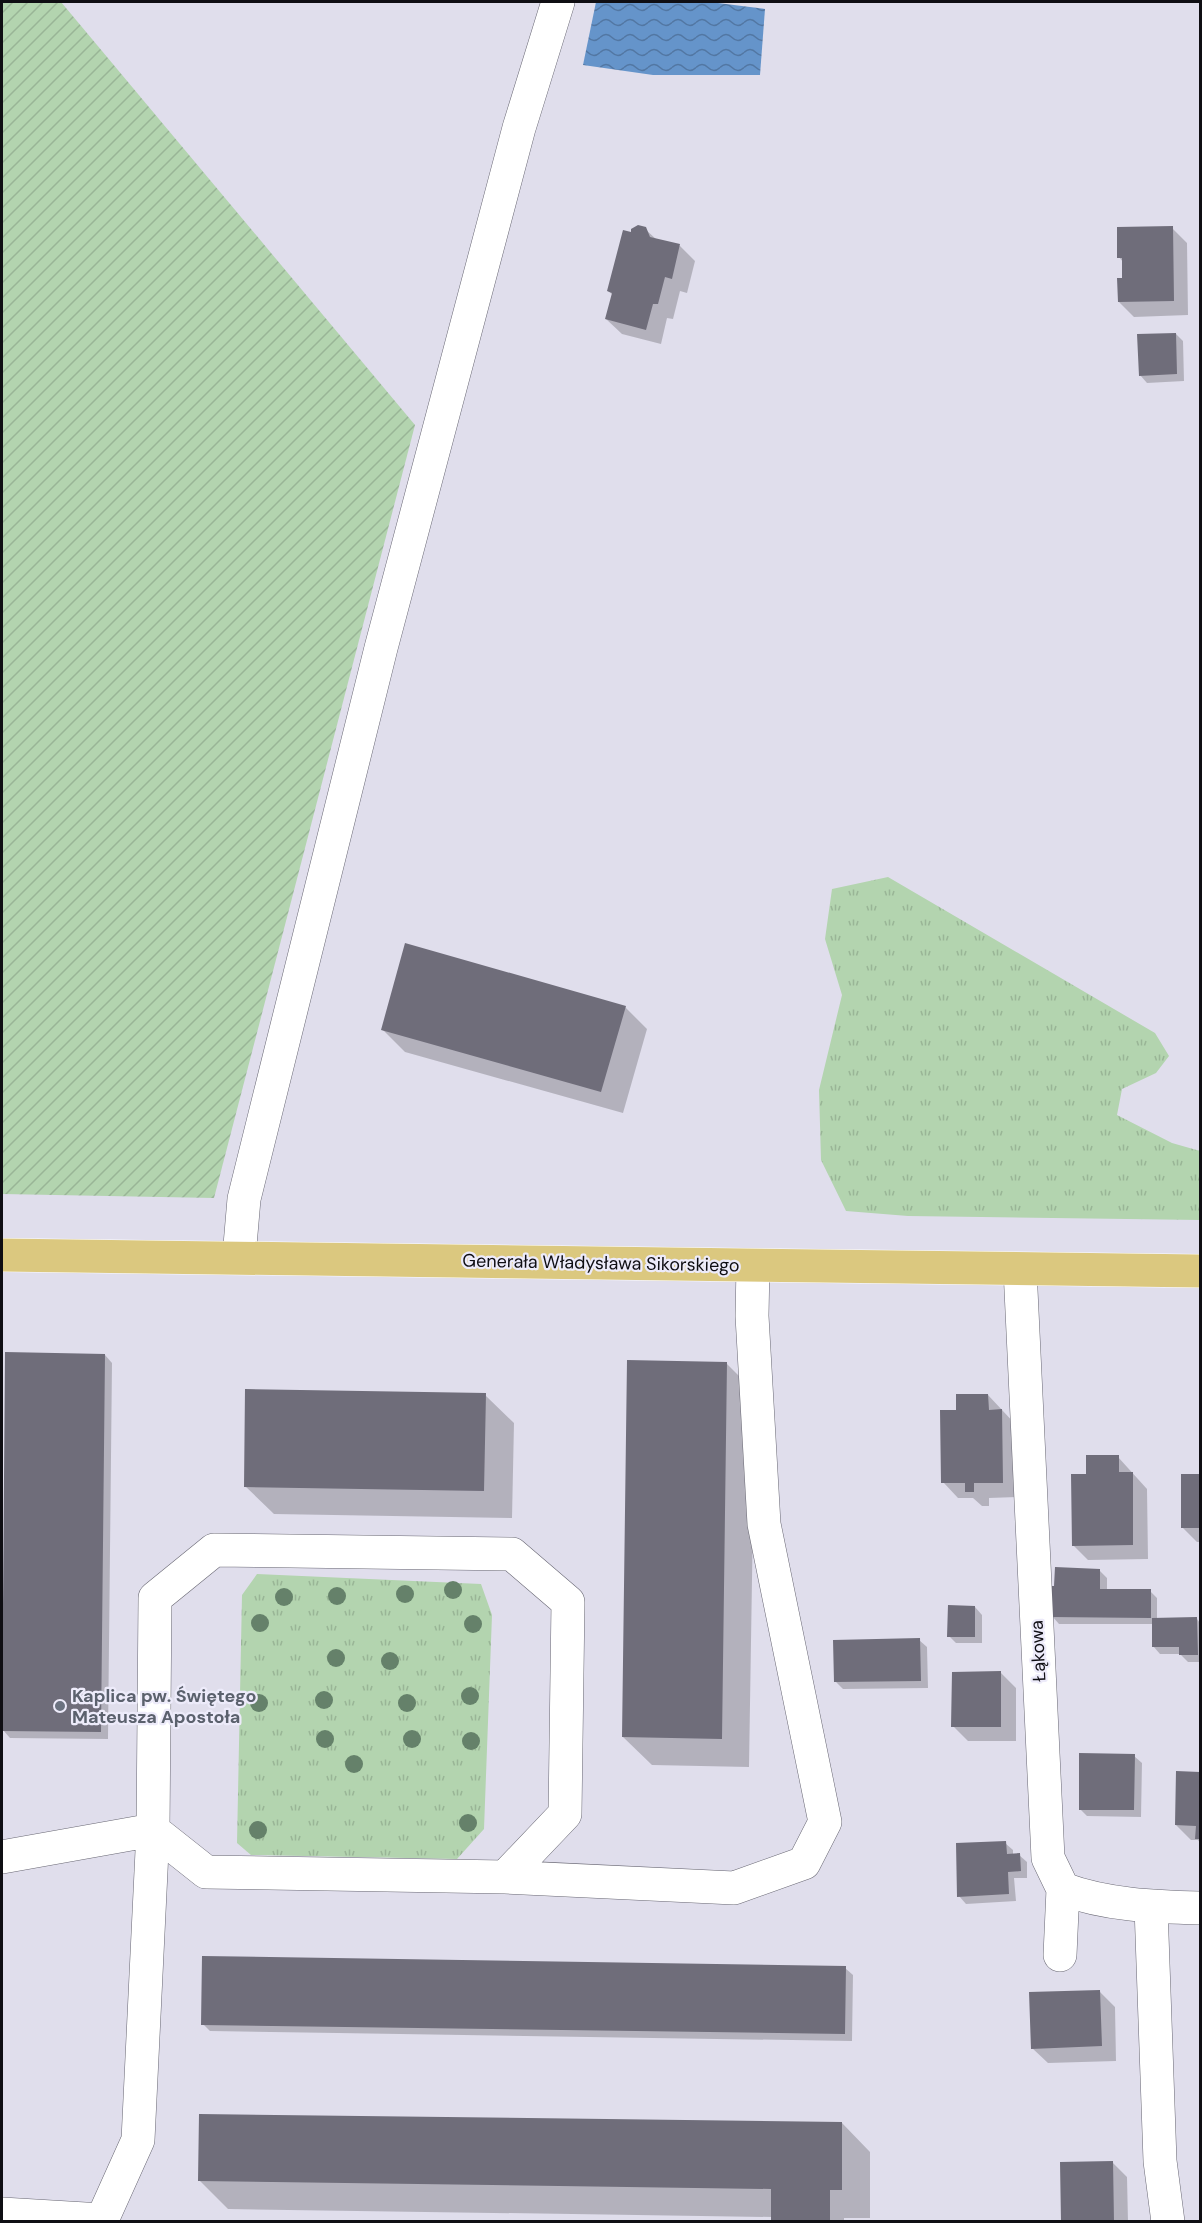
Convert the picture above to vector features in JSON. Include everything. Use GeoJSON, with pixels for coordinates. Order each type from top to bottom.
{"type":"FeatureCollection","features":[{"type":"Feature","properties":{"kind":"main road","name":"Generała Władysława Sikorskiego"},"geometry":{"type":"LineString","coordinates":[[2,1255],[1200,1272]]}},
{"type":"Feature","properties":{"kind":"street"},"geometry":{"type":"LineString","coordinates":[[239,1257],[244,1199],[381,648],[516,140],[558,2]]}},
{"type":"Feature","properties":{"kind":"street"},"geometry":{"type":"LineString","coordinates":[[2,1857],[153,1830],[206,1872],[506,1876],[734,1888],[804,1863],[825,1822],[764,1524],[752,1316],[753,1266]]}},
{"type":"Feature","properties":{"kind":"street","name":"Łąkowa"},"geometry":{"type":"LineString","coordinates":[[1020,1269],[1047,1858],[1063,1889]]}},
{"type":"Feature","properties":{"kind":"street"},"geometry":{"type":"LineString","coordinates":[[2,2214],[46,2219],[102,2221],[138,2140],[153,1830],[155,1598],[214,1550],[512,1554],[568,1602],[565,1815],[506,1876]]}},
{"type":"Feature","properties":{"kind":"street"},"geometry":{"type":"LineString","coordinates":[[1060,1955],[1063,1889],[1077,1894],[1151,1907],[1200,1908]]}},
{"type":"Feature","properties":{"kind":"street"},"geometry":{"type":"LineString","coordinates":[[1151,1907],[1160,2161],[1168,2222]]}},
{"type":"Feature","properties":{"kind":"green space"},"geometry":{"type":"Polygon","coordinates":[[[2,2],[61,2],[415,425],[214,1198],[2,1194],[2,2]]]}},
{"type":"Feature","properties":{"kind":"green space"},"geometry":{"type":"Polygon","coordinates":[[[888,877],[1155,1033],[1169,1056],[1156,1073],[1122,1089],[1117,1115],[1172,1143],[1200,1151],[1200,1220],[908,1216],[846,1211],[821,1160],[819,1090],[842,995],[825,939],[832,889],[888,877]]]}},
{"type":"Feature","properties":{"kind":"green space"},"geometry":{"type":"Polygon","coordinates":[[[257,1574],[481,1584],[492,1615],[484,1829],[457,1859],[251,1855],[237,1843],[242,1595],[257,1574]]]}},
{"type":"Feature","properties":{"kind":"water"},"geometry":{"type":"Polygon","coordinates":[[[596,2],[710,2],[765,9],[760,75],[653,75],[583,65],[596,2]]]}},
{"type":"Feature","properties":{"kind":"building"},"geometry":{"type":"Polygon","coordinates":[[[638,225],[646,227],[650,237],[680,244],[672,279],[665,277],[658,304],[653,304],[646,330],[605,319],[612,293],[607,291],[623,230],[631,232],[631,229],[638,225]]]}},
{"type":"Feature","properties":{"kind":"building"},"geometry":{"type":"Polygon","coordinates":[[[1173,226],[1174,301],[1118,302],[1117,278],[1122,278],[1122,258],[1117,258],[1117,227],[1173,226]]]}},
{"type":"Feature","properties":{"kind":"building"},"geometry":{"type":"Polygon","coordinates":[[[1176,333],[1177,374],[1139,376],[1137,334],[1176,333]]]}},
{"type":"Feature","properties":{"kind":"building"},"geometry":{"type":"Polygon","coordinates":[[[405,943],[626,1006],[601,1092],[381,1030],[405,943]]]}},
{"type":"Feature","properties":{"kind":"building"},"geometry":{"type":"Polygon","coordinates":[[[5,1352],[105,1354],[101,1732],[2,1731],[5,1352]]]}},
{"type":"Feature","properties":{"kind":"building"},"geometry":{"type":"Polygon","coordinates":[[[627,1360],[727,1362],[722,1739],[622,1737],[627,1360]]]}},
{"type":"Feature","properties":{"kind":"building"},"geometry":{"type":"Polygon","coordinates":[[[245,1389],[486,1393],[484,1491],[244,1487],[245,1389]]]}},
{"type":"Feature","properties":{"kind":"building"},"geometry":{"type":"Polygon","coordinates":[[[956,1394],[988,1394],[989,1410],[1002,1409],[1003,1483],[974,1483],[974,1492],[965,1492],[965,1483],[941,1483],[940,1410],[956,1410],[956,1394]]]}},
{"type":"Feature","properties":{"kind":"building"},"geometry":{"type":"Polygon","coordinates":[[[1086,1455],[1119,1455],[1119,1472],[1133,1472],[1133,1545],[1072,1546],[1071,1474],[1086,1474],[1086,1455]]]}},
{"type":"Feature","properties":{"kind":"building"},"geometry":{"type":"Polygon","coordinates":[[[1181,1474],[1200,1474],[1200,1528],[1181,1528],[1181,1474]]]}},
{"type":"Feature","properties":{"kind":"building"},"geometry":{"type":"Polygon","coordinates":[[[1055,1567],[1100,1569],[1100,1589],[1151,1589],[1151,1618],[1051,1617],[1051,1586],[1054,1586],[1055,1567]]]}},
{"type":"Feature","properties":{"kind":"building"},"geometry":{"type":"Polygon","coordinates":[[[948,1605],[975,1606],[975,1637],[947,1637],[948,1605]]]}},
{"type":"Feature","properties":{"kind":"building"},"geometry":{"type":"Polygon","coordinates":[[[1197,1617],[1198,1655],[1179,1655],[1179,1647],[1152,1647],[1152,1618],[1197,1617]]]}},
{"type":"Feature","properties":{"kind":"building"},"geometry":{"type":"Polygon","coordinates":[[[920,1638],[921,1681],[834,1682],[833,1640],[920,1638]]]}},
{"type":"Feature","properties":{"kind":"building"},"geometry":{"type":"Polygon","coordinates":[[[1001,1671],[1001,1727],[951,1727],[952,1672],[1001,1671]]]}},
{"type":"Feature","properties":{"kind":"building"},"geometry":{"type":"Polygon","coordinates":[[[1079,1753],[1135,1754],[1134,1810],[1079,1810],[1079,1753]]]}},
{"type":"Feature","properties":{"kind":"building"},"geometry":{"type":"Polygon","coordinates":[[[1176,1771],[1200,1772],[1200,1839],[1195,1839],[1196,1826],[1175,1825],[1176,1771]]]}},
{"type":"Feature","properties":{"kind":"building"},"geometry":{"type":"Polygon","coordinates":[[[1006,1841],[1007,1854],[1020,1853],[1021,1871],[1008,1872],[1009,1894],[957,1897],[956,1843],[1006,1841]]]}},
{"type":"Feature","properties":{"kind":"building"},"geometry":{"type":"Polygon","coordinates":[[[202,1956],[846,1966],[845,2034],[201,2025],[202,1956]]]}},
{"type":"Feature","properties":{"kind":"building"},"geometry":{"type":"Polygon","coordinates":[[[1100,1990],[1102,2046],[1031,2049],[1029,1992],[1100,1990]]]}},
{"type":"Feature","properties":{"kind":"building"},"geometry":{"type":"Polygon","coordinates":[[[199,2114],[842,2122],[842,2190],[830,2190],[830,2222],[771,2222],[771,2189],[198,2181],[199,2114]]]}},
{"type":"Feature","properties":{"kind":"building"},"geometry":{"type":"Polygon","coordinates":[[[1113,2161],[1114,2222],[1061,2222],[1060,2162],[1113,2161]]]}},
{"type":"Feature","properties":{"kind":"place","name":"Kaplica pw. Świętego Mateusza Apostoła"},"geometry":{"type":"Point","coordinates":[60,1706]}}]}
